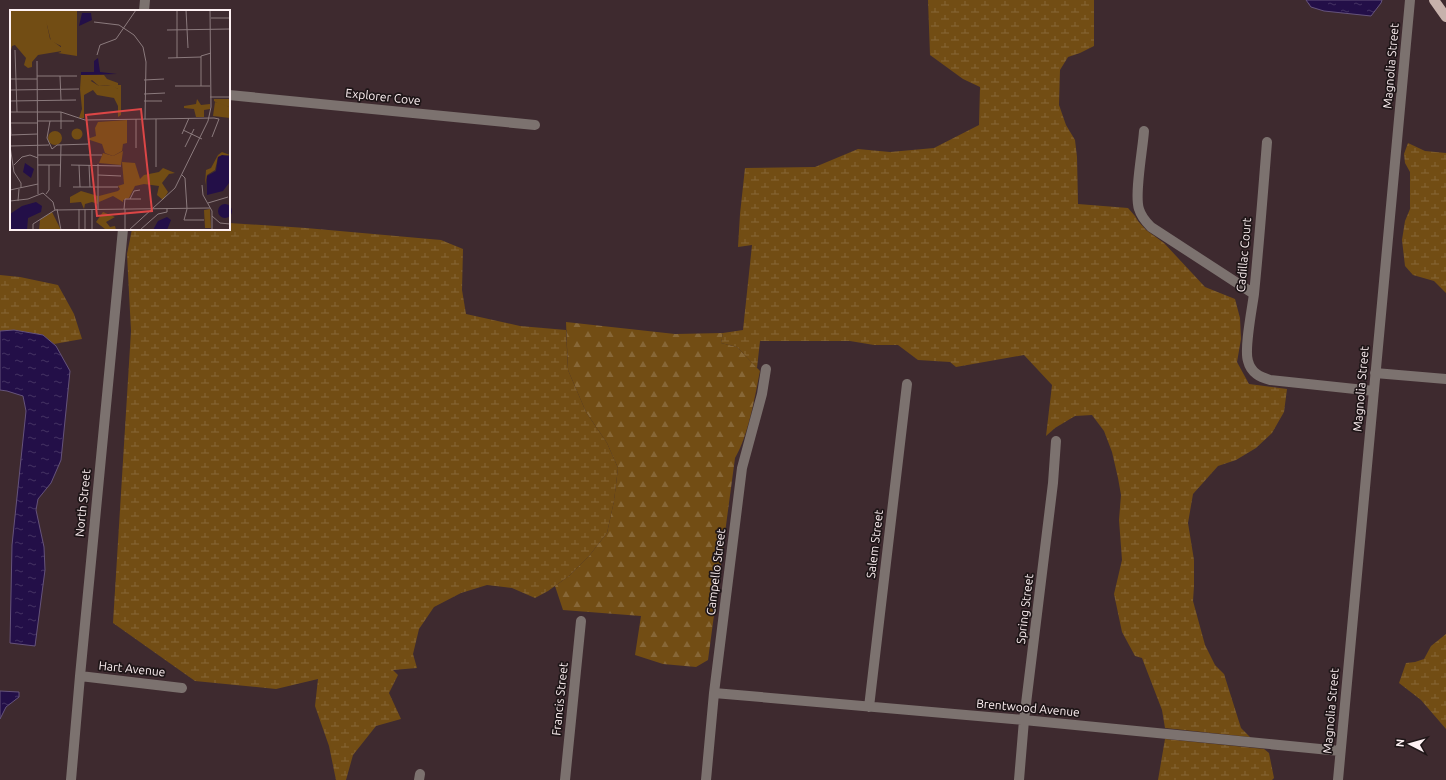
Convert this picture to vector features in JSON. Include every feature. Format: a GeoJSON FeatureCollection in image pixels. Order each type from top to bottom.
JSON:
{"type":"FeatureCollection","features":[{"type":"Feature","properties":{"kind":"main road"},"geometry":{"type":"LineString","coordinates":[[1434,0],[1446,17]]}},
{"type":"Feature","properties":{"kind":"street"},"geometry":{"type":"LineString","coordinates":[[144,10],[145,0]]}},
{"type":"Feature","properties":{"kind":"street","name":"Magnolia Street"},"geometry":{"type":"LineString","coordinates":[[1338,780],[1410,0]]}},
{"type":"Feature","properties":{"kind":"street","name":"Explorer Cove"},"geometry":{"type":"LineString","coordinates":[[230,95],[535,125]]}},
{"type":"Feature","properties":{"kind":"street"},"geometry":{"type":"LineString","coordinates":[[1144,131],[1138,195],[1138,208],[1143,218],[1151,228],[1254,294]]}},
{"type":"Feature","properties":{"kind":"street","name":"Cadillac Court"},"geometry":{"type":"LineString","coordinates":[[1267,142],[1254,294],[1247,350],[1248,362],[1252,370],[1259,377],[1270,380],[1374,391]]}},
{"type":"Feature","properties":{"kind":"street","name":"North Street"},"geometry":{"type":"LineString","coordinates":[[71,780],[123,230]]}},
{"type":"Feature","properties":{"kind":"street","name":"Campello Street"},"geometry":{"type":"LineString","coordinates":[[706,780],[714,693],[742,468],[762,394],[766,369]]}},
{"type":"Feature","properties":{"kind":"street"},"geometry":{"type":"LineString","coordinates":[[1375,373],[1446,379]]}},
{"type":"Feature","properties":{"kind":"street","name":"Salem Street"},"geometry":{"type":"LineString","coordinates":[[869,707],[907,384]]}},
{"type":"Feature","properties":{"kind":"street","name":"Spring Street"},"geometry":{"type":"LineString","coordinates":[[1019,780],[1024,720],[1053,483],[1056,441]]}},
{"type":"Feature","properties":{"kind":"street","name":"Francis Street"},"geometry":{"type":"LineString","coordinates":[[565,780],[580,621]]}},
{"type":"Feature","properties":{"kind":"street","name":"Hart Avenue"},"geometry":{"type":"LineString","coordinates":[[80,676],[182,688]]}},
{"type":"Feature","properties":{"kind":"street","name":"Brentwood Avenue"},"geometry":{"type":"LineString","coordinates":[[714,693],[1024,720],[1340,751]]}},
{"type":"Feature","properties":{"kind":"green space"},"geometry":{"type":"Polygon","coordinates":[[[928,0],[1094,0],[1094,46],[1068,57],[1060,70],[1059,105],[1066,125],[1075,140],[1077,157],[1078,204],[1128,208],[1146,230],[1164,243],[1205,287],[1235,299],[1240,318],[1241,339],[1237,362],[1249,384],[1287,389],[1284,412],[1272,433],[1256,448],[1236,460],[1218,466],[1193,494],[1188,523],[1194,560],[1193,601],[1205,645],[1215,665],[1224,674],[1241,728],[1250,737],[1165,728],[1162,710],[1142,658],[1135,656],[1122,632],[1114,594],[1122,560],[1119,520],[1121,495],[1112,452],[1104,431],[1092,415],[1075,416],[1055,428],[1046,436],[1052,385],[1024,355],[956,367],[950,362],[918,360],[898,345],[874,345],[850,341],[760,341],[757,368],[737,347],[721,343],[723,333],[743,330],[752,245],[738,247],[745,168],[815,167],[858,149],[890,152],[934,148],[979,125],[980,87],[963,79],[930,55],[928,0]]]}},
{"type":"Feature","properties":{"kind":"green space"},"geometry":{"type":"Polygon","coordinates":[[[1408,143],[1425,151],[1446,153],[1446,293],[1434,281],[1413,275],[1405,266],[1402,240],[1405,221],[1410,209],[1410,172],[1405,163],[1404,154],[1408,143]]]}},
{"type":"Feature","properties":{"kind":"green space"},"geometry":{"type":"Polygon","coordinates":[[[230,223],[441,240],[463,249],[462,290],[466,314],[520,326],[566,330],[568,370],[586,412],[607,443],[618,468],[614,501],[607,533],[589,556],[569,576],[535,598],[512,588],[487,585],[461,593],[434,607],[419,629],[413,654],[417,668],[393,670],[398,675],[389,693],[401,719],[376,726],[353,755],[346,780],[336,780],[329,746],[315,706],[318,679],[276,689],[195,681],[113,623],[131,331],[127,254],[132,230],[230,230],[230,223]]]}},
{"type":"Feature","properties":{"kind":"green space"},"geometry":{"type":"Polygon","coordinates":[[[0,275],[20,277],[58,285],[74,314],[82,339],[54,344],[43,335],[14,330],[0,331],[0,275]]]}},
{"type":"Feature","properties":{"kind":"green space"},"geometry":{"type":"Polygon","coordinates":[[[566,322],[675,334],[723,333],[721,343],[737,347],[760,371],[744,439],[735,458],[708,660],[696,667],[663,664],[635,655],[641,616],[563,610],[555,586],[569,576],[589,556],[607,533],[614,501],[618,468],[607,443],[586,412],[568,370],[566,322]]]}},
{"type":"Feature","properties":{"kind":"green space"},"geometry":{"type":"Polygon","coordinates":[[[1446,634],[1446,729],[1421,700],[1399,683],[1406,663],[1424,659],[1431,646],[1446,634]]]}},
{"type":"Feature","properties":{"kind":"green space"},"geometry":{"type":"Polygon","coordinates":[[[1165,739],[1264,749],[1269,753],[1274,778],[1272,780],[1158,780],[1165,739]]]}},
{"type":"Feature","properties":{"kind":"water"},"geometry":{"type":"Polygon","coordinates":[[[1306,0],[1382,0],[1371,16],[1324,11],[1311,7],[1306,0]]]}},
{"type":"Feature","properties":{"kind":"water"},"geometry":{"type":"Polygon","coordinates":[[[14,330],[43,335],[56,346],[70,371],[61,460],[51,483],[38,499],[36,510],[44,547],[45,570],[35,646],[10,643],[12,545],[26,411],[23,396],[0,390],[0,331],[14,330]]]}},
{"type":"Feature","properties":{"kind":"water"},"geometry":{"type":"Polygon","coordinates":[[[0,691],[19,692],[19,697],[6,707],[0,719],[0,691]]]}}]}
